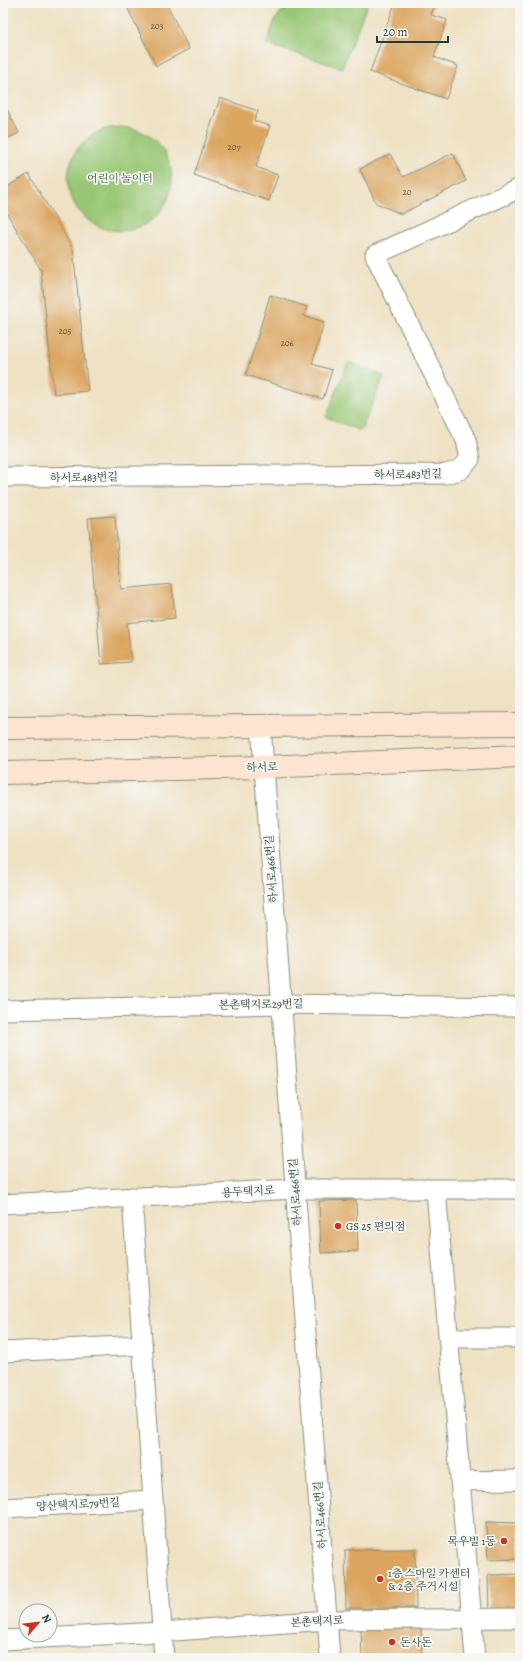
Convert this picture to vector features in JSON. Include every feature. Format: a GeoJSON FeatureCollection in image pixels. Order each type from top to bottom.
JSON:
{"type":"FeatureCollection","features":[{"type":"Feature","properties":{"kind":"main road"},"geometry":{"type":"LineString","coordinates":[[3,728],[520,724]]}},
{"type":"Feature","properties":{"kind":"main road","name":"하서로"},"geometry":{"type":"LineString","coordinates":[[3,773],[263,767],[520,756]]}},
{"type":"Feature","properties":{"kind":"street","name":"하서로483번길"},"geometry":{"type":"LineString","coordinates":[[3,477],[446,474],[460,470],[470,459],[466,440],[375,255],[520,188]]}},
{"type":"Feature","properties":{"kind":"street","name":"하서로466번길"},"geometry":{"type":"LineString","coordinates":[[261,726],[330,1658]]}},
{"type":"Feature","properties":{"kind":"street","name":"본촌택지로29번길"},"geometry":{"type":"LineString","coordinates":[[3,1010],[281,1004],[520,1007]]}},
{"type":"Feature","properties":{"kind":"street","name":"용두택지로"},"geometry":{"type":"LineString","coordinates":[[3,1204],[295,1189],[520,1189]]}},
{"type":"Feature","properties":{"kind":"street"},"geometry":{"type":"LineString","coordinates":[[436,1190],[475,1658]]}},
{"type":"Feature","properties":{"kind":"street"},"geometry":{"type":"LineString","coordinates":[[132,1197],[164,1658]]}},
{"type":"Feature","properties":{"kind":"street"},"geometry":{"type":"LineString","coordinates":[[448,1338],[520,1338]]}},
{"type":"Feature","properties":{"kind":"street"},"geometry":{"type":"LineString","coordinates":[[3,1352],[142,1345]]}},
{"type":"Feature","properties":{"kind":"street"},"geometry":{"type":"LineString","coordinates":[[460,1481],[520,1480]]}},
{"type":"Feature","properties":{"kind":"street","name":"양산택지로79번길"},"geometry":{"type":"LineString","coordinates":[[3,1508],[153,1500]]}},
{"type":"Feature","properties":{"kind":"street","name":"본촌택지로"},"geometry":{"type":"LineString","coordinates":[[3,1640],[162,1632],[328,1620],[520,1618]]}},
{"type":"Feature","properties":{"kind":"green space"},"geometry":{"type":"Polygon","coordinates":[[[299,3],[368,3],[342,68],[266,44],[274,22],[281,12],[299,3]]]}},
{"type":"Feature","properties":{"kind":"green space","name":"어린이 놀이터"},"geometry":{"type":"Polygon","coordinates":[[[120,127],[140,131],[149,135],[157,142],[164,150],[168,159],[172,179],[168,199],[164,208],[157,216],[149,223],[140,227],[120,231],[100,227],[91,223],[83,216],[76,208],[72,199],[68,179],[72,159],[76,150],[83,142],[91,135],[100,131],[120,127]]]}},
{"type":"Feature","properties":{"kind":"green space"},"geometry":{"type":"Polygon","coordinates":[[[348,362],[384,376],[361,431],[326,417],[348,362]]]}},
{"type":"Feature","properties":{"kind":"building"},"geometry":{"type":"Polygon","coordinates":[[[125,3],[166,3],[189,49],[156,66],[125,3]]]}},
{"type":"Feature","properties":{"kind":"building"},"geometry":{"type":"Polygon","coordinates":[[[395,3],[435,3],[431,15],[447,20],[434,57],[458,66],[446,99],[370,72],[395,3]]]}},
{"type":"Feature","properties":{"kind":"building"},"geometry":{"type":"Polygon","coordinates":[[[220,98],[258,111],[254,121],[270,126],[256,167],[278,175],[269,201],[194,175],[220,98]]]}},
{"type":"Feature","properties":{"kind":"building"},"geometry":{"type":"Polygon","coordinates":[[[3,102],[19,133],[3,141],[3,102]]]}},
{"type":"Feature","properties":{"kind":"building"},"geometry":{"type":"Polygon","coordinates":[[[453,153],[466,181],[401,214],[376,203],[360,169],[390,154],[403,177],[453,153]]]}},
{"type":"Feature","properties":{"kind":"building"},"geometry":{"type":"Polygon","coordinates":[[[29,174],[73,249],[88,391],[54,394],[41,270],[3,207],[3,189],[29,174]]]}},
{"type":"Feature","properties":{"kind":"building"},"geometry":{"type":"Polygon","coordinates":[[[270,295],[307,307],[304,316],[324,322],[312,364],[332,370],[323,399],[246,375],[270,295]]]}},
{"type":"Feature","properties":{"kind":"building"},"geometry":{"type":"Polygon","coordinates":[[[115,516],[121,589],[172,584],[175,618],[127,623],[131,662],[101,664],[88,518],[115,516]]]}},
{"type":"Feature","properties":{"kind":"building","name":"GS 25 편의점"},"geometry":{"type":"Polygon","coordinates":[[[356,1200],[358,1251],[321,1253],[319,1201],[356,1200]]]}},
{"type":"Feature","properties":{"kind":"building","name":"목우빌 1동"},"geometry":{"type":"Polygon","coordinates":[[[486,1522],[520,1523],[520,1559],[488,1560],[486,1522]]]}},
{"type":"Feature","properties":{"kind":"building","name":"1층 스마일 카센터 & 2층 주거시설"},"geometry":{"type":"Polygon","coordinates":[[[415,1549],[416,1608],[346,1608],[345,1550],[415,1549]]]}},
{"type":"Feature","properties":{"kind":"building"},"geometry":{"type":"Polygon","coordinates":[[[520,1574],[520,1614],[489,1615],[488,1575],[520,1574]]]}},
{"type":"Feature","properties":{"kind":"building","name":"돈사돈"},"geometry":{"type":"Polygon","coordinates":[[[421,1625],[422,1658],[362,1658],[361,1626],[421,1625]]]}},
{"type":"Feature","properties":{"kind":"place","name":"GS 25 편의점"},"geometry":{"type":"Point","coordinates":[338,1226]}},
{"type":"Feature","properties":{"kind":"place","name":"목우빌 1동"},"geometry":{"type":"Point","coordinates":[504,1541]}},
{"type":"Feature","properties":{"kind":"place","name":"1층 스마일 카센터 & 2층 주거시설"},"geometry":{"type":"Point","coordinates":[380,1579]}},
{"type":"Feature","properties":{"kind":"place","name":"돈사돈"},"geometry":{"type":"Point","coordinates":[392,1642]}}]}
